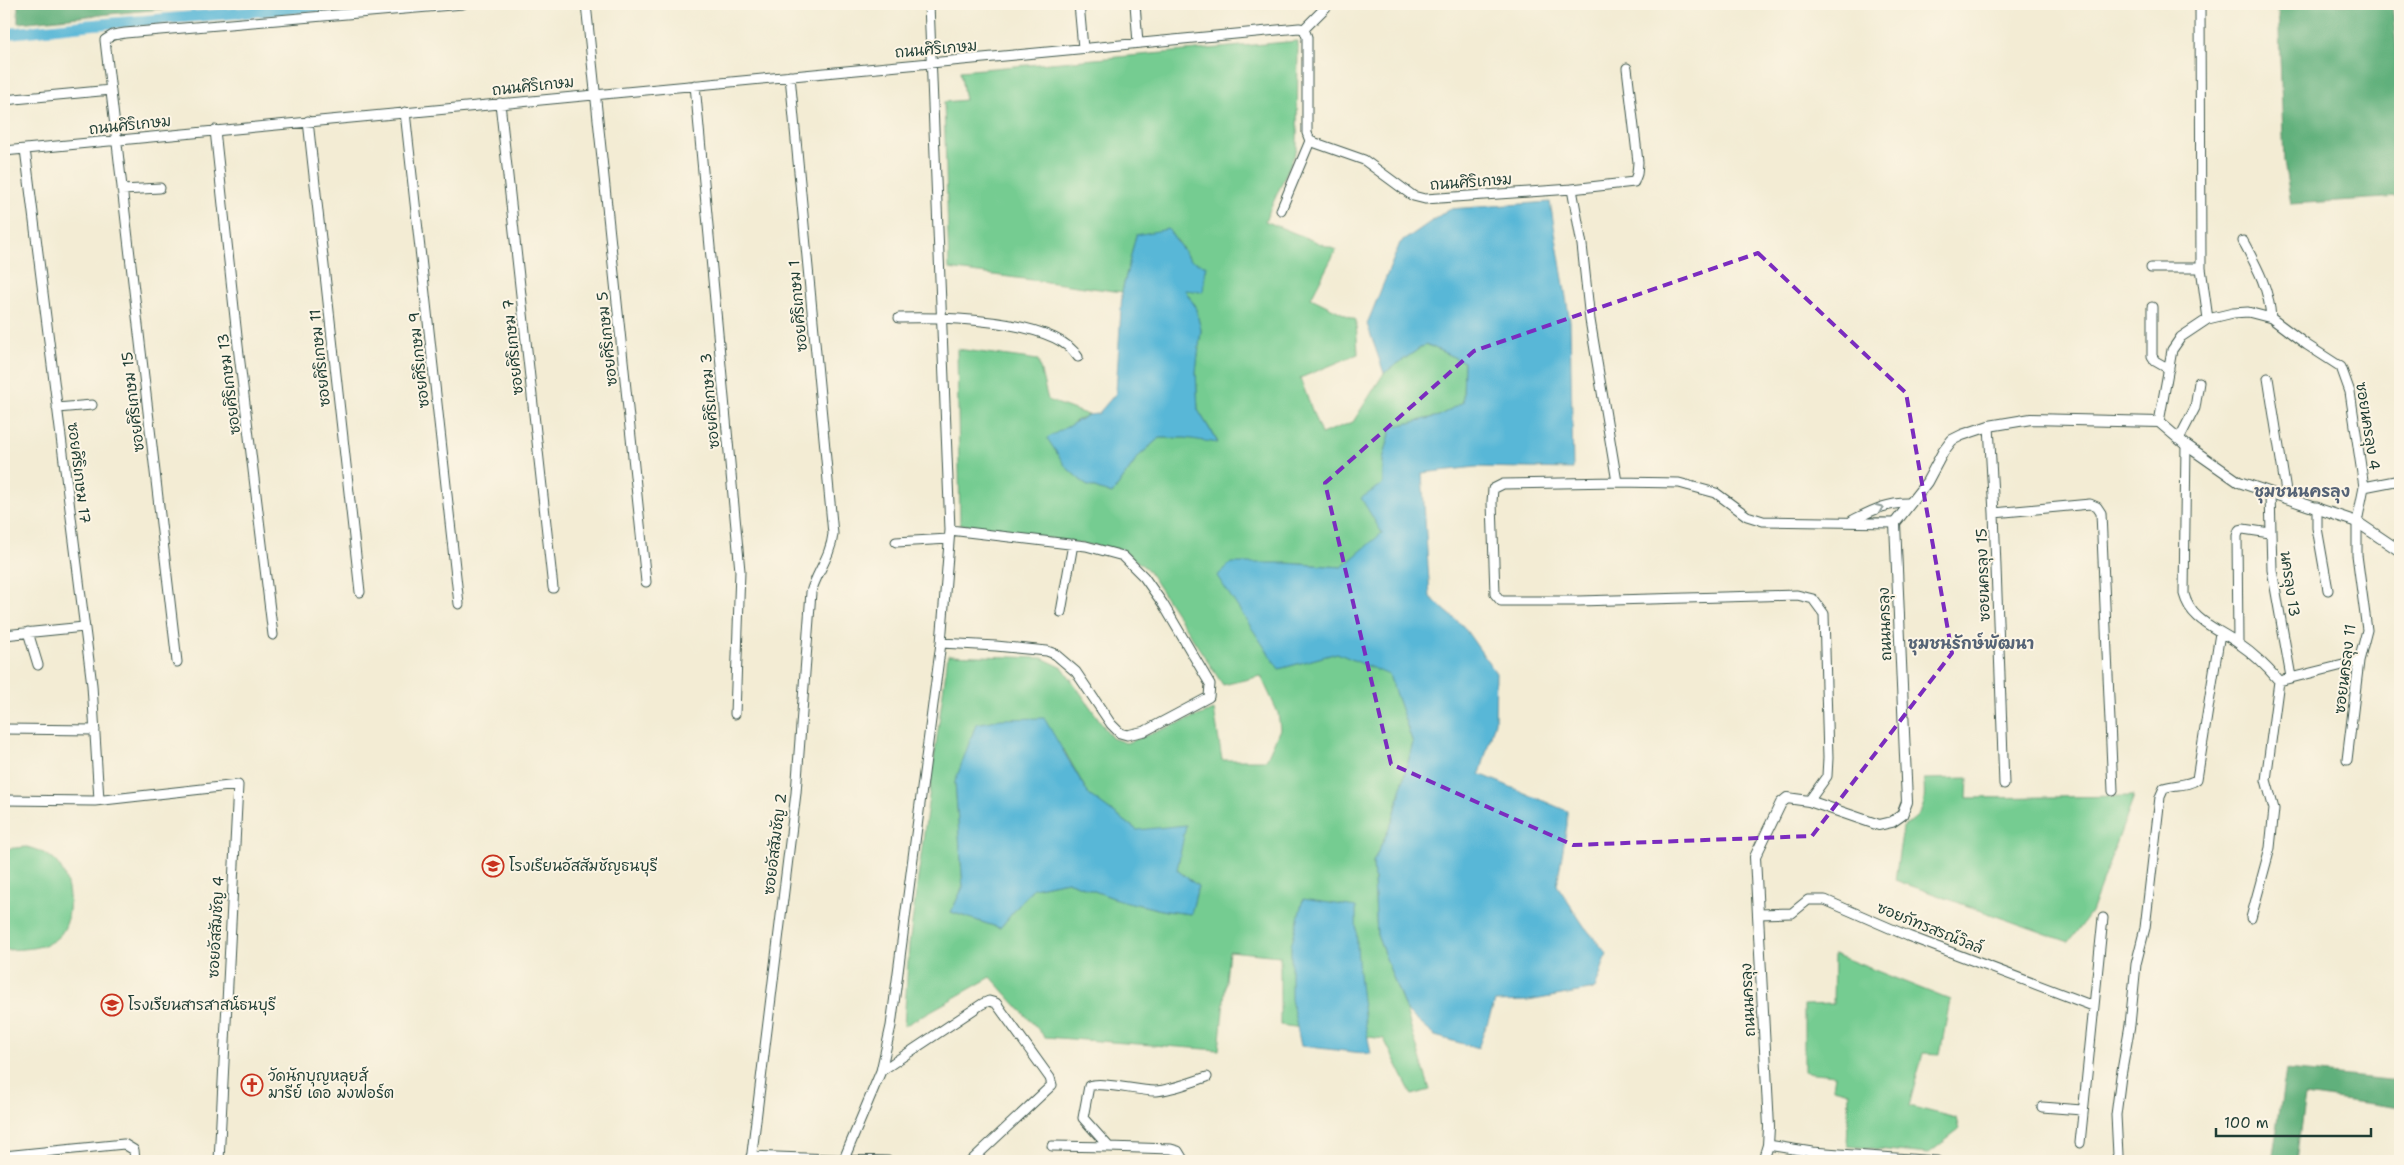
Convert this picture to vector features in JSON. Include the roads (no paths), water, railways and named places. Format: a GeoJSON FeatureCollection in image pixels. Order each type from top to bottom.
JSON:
{"type":"FeatureCollection","features":[{"type":"Feature","properties":{"kind":"street"},"geometry":{"type":"LineString","coordinates":[[374,7],[463,4]]}},
{"type":"Feature","properties":{"kind":"street","name":"ซอยศิริเกษม 5"},"geometry":{"type":"LineString","coordinates":[[586,4],[646,582]]}},
{"type":"Feature","properties":{"kind":"street"},"geometry":{"type":"LineString","coordinates":[[844,1159],[881,1071],[891,1026],[941,643],[949,535],[943,317],[929,4]]}},
{"type":"Feature","properties":{"kind":"street"},"geometry":{"type":"LineString","coordinates":[[1079,4],[1083,48]]}},
{"type":"Feature","properties":{"kind":"street"},"geometry":{"type":"LineString","coordinates":[[1135,4],[1138,43]]}},
{"type":"Feature","properties":{"kind":"street"},"geometry":{"type":"LineString","coordinates":[[1281,210],[1310,141],[1307,133],[1307,37],[1304,29],[1330,4]]}},
{"type":"Feature","properties":{"kind":"street"},"geometry":{"type":"LineString","coordinates":[[2200,4],[2201,268],[2208,319]]}},
{"type":"Feature","properties":{"kind":"street","name":"ซอยศิริเกษม 15"},"geometry":{"type":"LineString","coordinates":[[177,662],[105,40],[113,35],[374,7]]}},
{"type":"Feature","properties":{"kind":"street","name":"ถนนศิริเกษม"},"geometry":{"type":"LineString","coordinates":[[4,151],[1083,48],[1304,29]]}},
{"type":"Feature","properties":{"kind":"street","name":"ถนนศิริเกษม"},"geometry":{"type":"LineString","coordinates":[[1310,141],[1364,160],[1413,196],[1425,199],[1572,189],[1634,182],[1638,162],[1627,68]]}},
{"type":"Feature","properties":{"kind":"street","name":"ซอยศิริเกษม 1"},"geometry":{"type":"LineString","coordinates":[[790,76],[833,534]]}},
{"type":"Feature","properties":{"kind":"street","name":"ซอยศิริเกษม 3"},"geometry":{"type":"LineString","coordinates":[[695,85],[740,571],[735,714]]}},
{"type":"Feature","properties":{"kind":"street"},"geometry":{"type":"LineString","coordinates":[[4,100],[111,90]]}},
{"type":"Feature","properties":{"kind":"street","name":"ซอยศิริเกษม 7"},"geometry":{"type":"LineString","coordinates":[[500,103],[553,588]]}},
{"type":"Feature","properties":{"kind":"street","name":"ซอยศิริเกษม 9"},"geometry":{"type":"LineString","coordinates":[[405,112],[459,604]]}},
{"type":"Feature","properties":{"kind":"street","name":"ซอยศิริเกษม 11"},"geometry":{"type":"LineString","coordinates":[[308,121],[360,592]]}},
{"type":"Feature","properties":{"kind":"street","name":"ซอยศิริเกษม 13"},"geometry":{"type":"LineString","coordinates":[[215,130],[238,346],[273,635]]}},
{"type":"Feature","properties":{"kind":"street","name":"ซอยศิริเกษม 17"},"geometry":{"type":"LineString","coordinates":[[25,149],[84,627],[99,800]]}},
{"type":"Feature","properties":{"kind":"street"},"geometry":{"type":"LineString","coordinates":[[122,190],[160,188]]}},
{"type":"Feature","properties":{"kind":"street"},"geometry":{"type":"LineString","coordinates":[[1572,189],[1582,244],[1590,320],[1616,482]]}},
{"type":"Feature","properties":{"kind":"street"},"geometry":{"type":"LineString","coordinates":[[2243,241],[2264,281],[2270,298],[2271,318]]}},
{"type":"Feature","properties":{"kind":"street"},"geometry":{"type":"LineString","coordinates":[[2152,268],[2201,268]]}},
{"type":"Feature","properties":{"kind":"street"},"geometry":{"type":"LineString","coordinates":[[2152,307],[2152,356],[2169,369]]}},
{"type":"Feature","properties":{"kind":"street","name":"ซอยนครลุง 4"},"geometry":{"type":"LineString","coordinates":[[2159,422],[2172,350],[2181,336],[2208,319],[2233,313],[2248,312],[2271,318],[2306,345],[2341,367],[2350,392],[2364,487],[2357,522]]}},
{"type":"Feature","properties":{"kind":"street"},"geometry":{"type":"LineString","coordinates":[[899,318],[943,317],[1000,324],[1048,335],[1073,348],[1078,357]]}},
{"type":"Feature","properties":{"kind":"street"},"geometry":{"type":"LineString","coordinates":[[2268,378],[2287,498]]}},
{"type":"Feature","properties":{"kind":"street"},"geometry":{"type":"LineString","coordinates":[[2199,382],[2195,408],[2183,442],[2184,594],[2186,604],[2193,613],[2220,633],[2238,643],[2266,666],[2279,681],[2266,780],[2274,809],[2270,848],[2251,918]]}},
{"type":"Feature","properties":{"kind":"street"},"geometry":{"type":"LineString","coordinates":[[57,408],[92,405]]}},
{"type":"Feature","properties":{"kind":"street"},"geometry":{"type":"LineString","coordinates":[[1809,801],[1827,776],[1828,758],[1824,614],[1813,599],[1797,594],[1506,602],[1497,598],[1493,489],[1503,484],[1672,483],[1705,488],[1716,492],[1747,516],[1774,523],[1851,521],[1895,523],[1928,482],[1943,452],[1952,440],[1988,426],[2031,419],[2159,422],[2183,442],[2239,482],[2357,522],[2400,551]]}},
{"type":"Feature","properties":{"kind":"street","name":"ซอยนครลุง 15"},"geometry":{"type":"LineString","coordinates":[[1988,426],[1994,513],[2004,784]]}},
{"type":"Feature","properties":{"kind":"street"},"geometry":{"type":"LineString","coordinates":[[2364,487],[2400,480]]}},
{"type":"Feature","properties":{"kind":"street","name":"นครลุง 13"},"geometry":{"type":"LineString","coordinates":[[2270,494],[2272,570],[2291,677]]}},
{"type":"Feature","properties":{"kind":"street"},"geometry":{"type":"LineString","coordinates":[[1851,521],[1893,502],[1911,503]]}},
{"type":"Feature","properties":{"kind":"street"},"geometry":{"type":"LineString","coordinates":[[1994,513],[2090,504],[2097,507],[2101,514],[2113,791]]}},
{"type":"Feature","properties":{"kind":"street"},"geometry":{"type":"LineString","coordinates":[[2317,507],[2317,528],[2328,590]]}},
{"type":"Feature","properties":{"kind":"street","name":"ซอยนครลุง 11"},"geometry":{"type":"LineString","coordinates":[[2347,760],[2359,661],[2367,630],[2356,555],[2357,522]]}},
{"type":"Feature","properties":{"kind":"street","name":"ถนนนครลุง"},"geometry":{"type":"LineString","coordinates":[[1763,1161],[1768,1145],[1759,914],[1755,866],[1759,848],[1781,803],[1787,798],[1809,801],[1879,825],[1892,822],[1902,815],[1907,802],[1895,523]]}},
{"type":"Feature","properties":{"kind":"street"},"geometry":{"type":"LineString","coordinates":[[2238,643],[2237,536],[2239,530],[2243,529],[2270,533]]}},
{"type":"Feature","properties":{"kind":"street","name":"ซอยอัสสัมชัญ 2"},"geometry":{"type":"LineString","coordinates":[[751,1159],[796,793],[811,592],[816,577],[828,557],[833,534]]}},
{"type":"Feature","properties":{"kind":"street"},"geometry":{"type":"LineString","coordinates":[[896,542],[949,535],[1073,544],[1111,551],[1132,563],[1163,604],[1182,633],[1210,684],[1209,697],[1145,731],[1127,735],[1111,724],[1076,672],[1068,662],[1055,654],[1047,651],[996,646],[941,643]]}},
{"type":"Feature","properties":{"kind":"street"},"geometry":{"type":"LineString","coordinates":[[1061,612],[1073,544]]}},
{"type":"Feature","properties":{"kind":"street"},"geometry":{"type":"LineString","coordinates":[[4,635],[84,627]]}},
{"type":"Feature","properties":{"kind":"street"},"geometry":{"type":"LineString","coordinates":[[28,632],[38,665]]}},
{"type":"Feature","properties":{"kind":"street"},"geometry":{"type":"LineString","coordinates":[[2115,1161],[2118,1155],[2116,1115],[2130,1025],[2136,964],[2145,928],[2160,797],[2164,788],[2173,784],[2194,782],[2198,779],[2220,633]]}},
{"type":"Feature","properties":{"kind":"street"},"geometry":{"type":"LineString","coordinates":[[2279,681],[2359,661]]}},
{"type":"Feature","properties":{"kind":"street"},"geometry":{"type":"LineString","coordinates":[[4,728],[94,730]]}},
{"type":"Feature","properties":{"kind":"street","name":"ซอยอัสสัมชัญ 4"},"geometry":{"type":"LineString","coordinates":[[99,800],[238,785],[218,1161]]}},
{"type":"Feature","properties":{"kind":"street"},"geometry":{"type":"LineString","coordinates":[[4,800],[99,800]]}},
{"type":"Feature","properties":{"kind":"street","name":"ซอยภัทรสรณ์วิลล์"},"geometry":{"type":"LineString","coordinates":[[1759,914],[1792,913],[1808,900],[1825,900],[1908,936],[2092,1006]]}},
{"type":"Feature","properties":{"kind":"street"},"geometry":{"type":"LineString","coordinates":[[2080,1143],[2092,1006],[2103,918]]}},
{"type":"Feature","properties":{"kind":"street"},"geometry":{"type":"LineString","coordinates":[[881,1071],[982,1004],[989,1001],[996,1002],[1050,1078],[1052,1085],[971,1161]]}},
{"type":"Feature","properties":{"kind":"street"},"geometry":{"type":"LineString","coordinates":[[1109,1146],[1083,1118],[1089,1086],[1101,1084],[1128,1090],[1156,1091],[1207,1077]]}},
{"type":"Feature","properties":{"kind":"street"},"geometry":{"type":"LineString","coordinates":[[2042,1107],[2082,1110]]}},
{"type":"Feature","properties":{"kind":"street"},"geometry":{"type":"LineString","coordinates":[[4,1156],[124,1144],[134,1150],[136,1161]]}},
{"type":"Feature","properties":{"kind":"street"},"geometry":{"type":"LineString","coordinates":[[1768,1145],[1812,1152],[1937,1161]]}},
{"type":"Feature","properties":{"kind":"street"},"geometry":{"type":"LineString","coordinates":[[1052,1146],[1171,1149],[1178,1151],[1184,1161]]}},
{"type":"Feature","properties":{"kind":"street"},"geometry":{"type":"LineString","coordinates":[[1812,1152],[1818,1161]]}},
{"type":"Feature","properties":{"kind":"street"},"geometry":{"type":"LineString","coordinates":[[751,1159],[888,1161]]}},
{"type":"Feature","properties":{"kind":"water"},"geometry":{"type":"Polygon","coordinates":[[[1550,202],[1570,321],[1573,469],[1476,467],[1422,473],[1430,597],[1463,626],[1496,673],[1495,722],[1480,774],[1567,811],[1567,825],[1557,885],[1584,926],[1607,954],[1595,989],[1528,1001],[1495,1002],[1478,1048],[1435,1036],[1406,1011],[1377,935],[1373,862],[1393,820],[1413,743],[1389,675],[1337,653],[1279,669],[1217,576],[1231,563],[1285,563],[1342,567],[1382,533],[1361,498],[1383,484],[1383,459],[1392,427],[1439,416],[1463,402],[1464,362],[1426,344],[1384,373],[1367,324],[1400,243],[1449,209],[1550,202]]]}},
{"type":"Feature","properties":{"kind":"water"},"geometry":{"type":"Polygon","coordinates":[[[1168,229],[1189,259],[1206,266],[1203,292],[1185,290],[1195,306],[1201,330],[1196,372],[1198,410],[1218,443],[1185,438],[1159,438],[1139,456],[1112,494],[1086,485],[1066,467],[1047,438],[1088,415],[1098,414],[1116,393],[1122,292],[1136,235],[1168,229]]]}},
{"type":"Feature","properties":{"kind":"water"},"geometry":{"type":"Polygon","coordinates":[[[1044,718],[1089,795],[1137,830],[1186,825],[1177,870],[1198,886],[1191,914],[1166,911],[1119,900],[1067,881],[1033,888],[1000,928],[951,912],[963,887],[955,782],[976,724],[1001,719],[1044,718]]]}},
{"type":"Feature","properties":{"kind":"water"},"geometry":{"type":"Polygon","coordinates":[[[1303,899],[1356,907],[1360,981],[1371,1054],[1301,1046],[1291,999],[1291,946],[1303,899]]]}},
{"type":"Feature","properties":{"kind":"waterway"},"geometry":{"type":"LineString","coordinates":[[4,34],[88,25],[350,4]]}},
{"type":"Feature","properties":{"kind":"place","name":"โรงเรียนอัสสัมชัญธนบุรี"},"geometry":{"type":"Point","coordinates":[493,866]}},
{"type":"Feature","properties":{"kind":"place","name":"โรงเรียนสารสาสน์ธนบุรี"},"geometry":{"type":"Point","coordinates":[112,1005]}},
{"type":"Feature","properties":{"kind":"place","name":"วัดนักบุญหลุยส์ มารีย์ เดอ มงฟอร์ต"},"geometry":{"type":"Point","coordinates":[252,1085]}},
{"type":"Feature","properties":{"kind":"district","name":"ชุมชนนครลุง"},"geometry":{"type":"Point","coordinates":[2302,491]}},
{"type":"Feature","properties":{"kind":"district","name":"ชุมชนรักษ์พัฒนา"},"geometry":{"type":"Point","coordinates":[1971,643]}}]}
